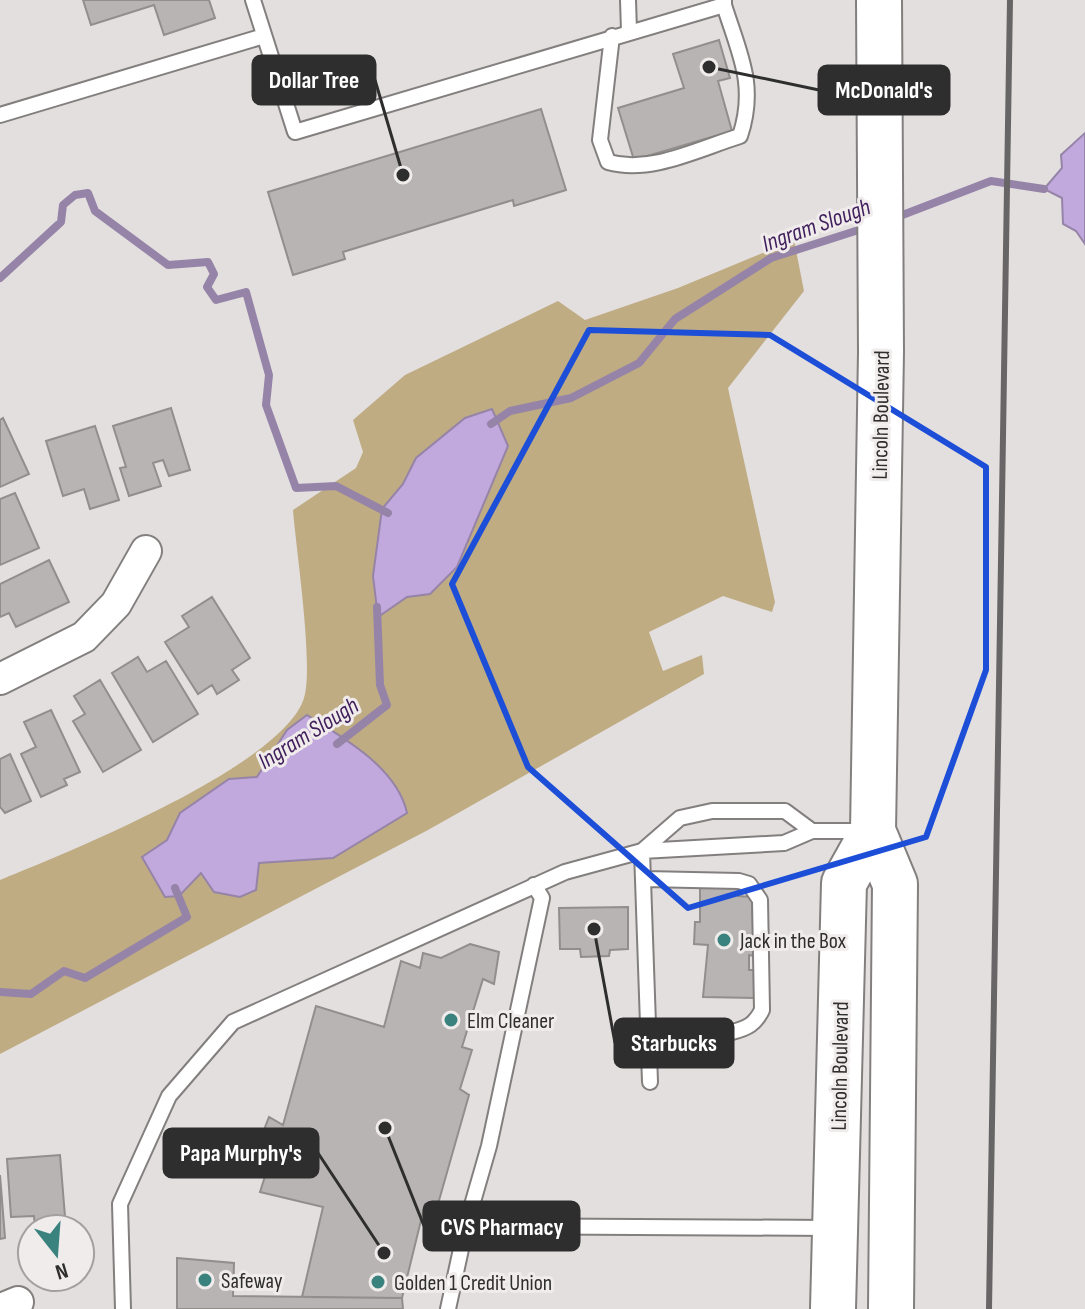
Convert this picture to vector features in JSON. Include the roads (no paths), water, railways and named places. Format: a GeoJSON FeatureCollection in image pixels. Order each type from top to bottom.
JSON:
{"type":"FeatureCollection","features":[{"type":"Feature","properties":{"kind":"main road","name":"Lincoln Boulevard"},"geometry":{"type":"LineString","coordinates":[[879,0],[881,352],[873,831],[895,884],[891,1309]]}},
{"type":"Feature","properties":{"kind":"main road","name":"Lincoln Boulevard"},"geometry":{"type":"LineString","coordinates":[[833,1309],[844,883],[873,831]]}},
{"type":"Feature","properties":{"kind":"street"},"geometry":{"type":"LineString","coordinates":[[0,679],[84,637],[116,604],[146,551]]}},
{"type":"Feature","properties":{"kind":"lane"},"geometry":{"type":"LineString","coordinates":[[253,0],[295,132],[724,2],[744,58],[748,112],[740,136],[652,164],[629,168],[608,162],[600,140],[612,36]]}},
{"type":"Feature","properties":{"kind":"lane"},"geometry":{"type":"LineString","coordinates":[[628,0],[629,31]]}},
{"type":"Feature","properties":{"kind":"lane"},"geometry":{"type":"LineString","coordinates":[[0,115],[264,36]]}},
{"type":"Feature","properties":{"kind":"lane"},"geometry":{"type":"LineString","coordinates":[[642,851],[680,818],[712,811],[785,811],[812,831]]}},
{"type":"Feature","properties":{"kind":"lane"},"geometry":{"type":"LineString","coordinates":[[123,1309],[120,1204],[169,1096],[233,1022],[565,872],[642,851],[784,843],[812,831],[873,831]]}},
{"type":"Feature","properties":{"kind":"lane"},"geometry":{"type":"LineString","coordinates":[[642,851],[650,1082]]}},
{"type":"Feature","properties":{"kind":"lane"},"geometry":{"type":"LineString","coordinates":[[645,879],[739,881],[749,884],[760,900],[762,1010],[752,1025],[732,1032],[649,1033]]}},
{"type":"Feature","properties":{"kind":"lane"},"geometry":{"type":"LineString","coordinates":[[448,1309],[466,1226],[489,1146],[542,898],[534,885]]}},
{"type":"Feature","properties":{"kind":"lane"},"geometry":{"type":"LineString","coordinates":[[466,1226],[835,1228]]}},
{"type":"Feature","properties":{"kind":"water"},"geometry":{"type":"Polygon","coordinates":[[[1085,133],[1085,244],[1076,231],[1063,224],[1062,198],[1044,189],[1062,168],[1061,155],[1085,133]]]}},
{"type":"Feature","properties":{"kind":"water"},"geometry":{"type":"Polygon","coordinates":[[[492,409],[508,446],[457,567],[430,594],[407,597],[378,617],[373,576],[382,509],[403,484],[416,458],[465,418],[492,409]]]}},
{"type":"Feature","properties":{"kind":"water"},"geometry":{"type":"Polygon","coordinates":[[[307,715],[367,755],[392,782],[407,813],[333,858],[259,863],[256,890],[240,897],[214,892],[201,873],[179,896],[165,897],[142,857],[167,840],[180,813],[229,779],[257,777],[287,730],[307,715]]]}},
{"type":"Feature","properties":{"kind":"waterway","name":"Ingram Slough"},"geometry":{"type":"LineString","coordinates":[[892,219],[991,181],[1044,189]]}},
{"type":"Feature","properties":{"kind":"waterway","name":"Ingram Slough"},"geometry":{"type":"LineString","coordinates":[[0,278],[61,222],[63,205],[75,195],[88,193],[95,211],[168,265],[208,262],[214,274],[207,287],[216,300],[246,292],[269,375],[266,405],[296,488],[336,486],[388,513]]}},
{"type":"Feature","properties":{"kind":"waterway","name":"Ingram Slough"},"geometry":{"type":"LineString","coordinates":[[491,424],[510,411],[571,398],[639,363],[675,319],[771,258],[868,227]]}},
{"type":"Feature","properties":{"kind":"waterway","name":"Ingram Slough"},"geometry":{"type":"LineString","coordinates":[[337,744],[387,705],[380,685],[377,607]]}},
{"type":"Feature","properties":{"kind":"waterway","name":"Ingram Slough"},"geometry":{"type":"LineString","coordinates":[[0,992],[31,994],[64,971],[85,978],[187,917],[175,888]]}},
{"type":"Feature","properties":{"kind":"railway"},"geometry":{"type":"LineString","coordinates":[[989,1309],[1010,0]]}},
{"type":"Feature","properties":{"kind":"place","name":"McDonald's"},"geometry":{"type":"Point","coordinates":[709,67]}},
{"type":"Feature","properties":{"kind":"place","name":"Dollar Tree"},"geometry":{"type":"Point","coordinates":[403,175]}},
{"type":"Feature","properties":{"kind":"place","name":"Starbucks"},"geometry":{"type":"Point","coordinates":[594,929]}},
{"type":"Feature","properties":{"kind":"place","name":"Jack in the Box"},"geometry":{"type":"Point","coordinates":[724,940]}},
{"type":"Feature","properties":{"kind":"place","name":"Elm Cleaner"},"geometry":{"type":"Point","coordinates":[451,1020]}},
{"type":"Feature","properties":{"kind":"place","name":"CVS Pharmacy"},"geometry":{"type":"Point","coordinates":[385,1128]}},
{"type":"Feature","properties":{"kind":"place","name":"Papa Murphy's"},"geometry":{"type":"Point","coordinates":[384,1253]}},
{"type":"Feature","properties":{"kind":"place","name":"Safeway"},"geometry":{"type":"Point","coordinates":[205,1280]}},
{"type":"Feature","properties":{"kind":"place","name":"Golden 1 Credit Union"},"geometry":{"type":"Point","coordinates":[378,1282]}}]}
